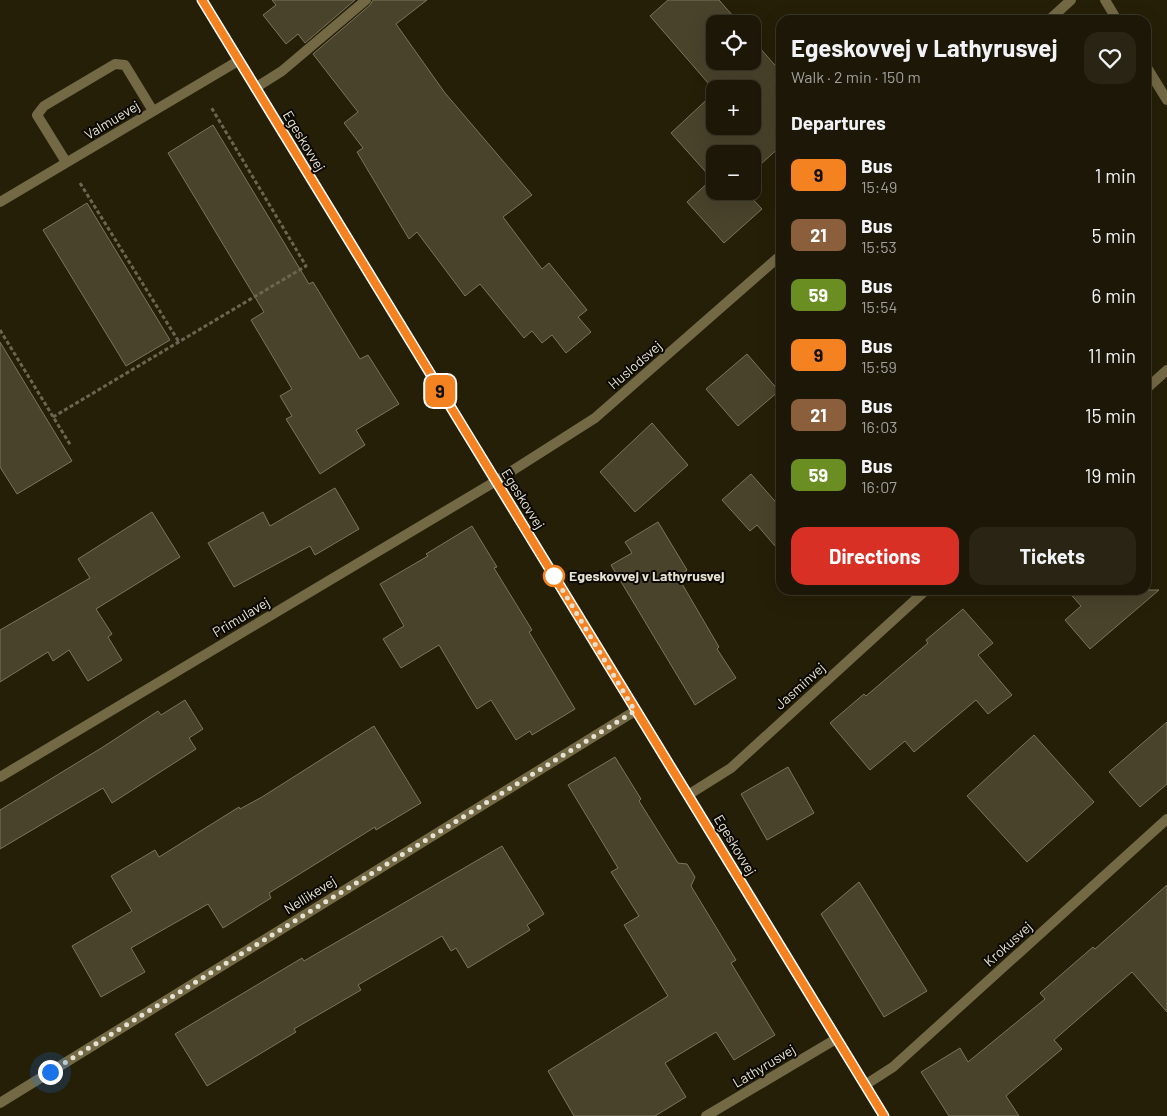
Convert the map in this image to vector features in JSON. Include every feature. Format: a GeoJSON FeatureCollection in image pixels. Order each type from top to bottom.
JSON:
{"type":"FeatureCollection","features":[{"type":"Feature","properties":{"kind":"street","name":"Egeskovvej"},"geometry":{"type":"LineString","coordinates":[[202,0],[884,1116]]}},
{"type":"Feature","properties":{"kind":"street"},"geometry":{"type":"LineString","coordinates":[[255,88],[282,71],[366,0]]}},
{"type":"Feature","properties":{"kind":"street"},"geometry":{"type":"LineString","coordinates":[[1054,15],[1071,0]]}},
{"type":"Feature","properties":{"kind":"street"},"geometry":{"type":"LineString","coordinates":[[1105,0],[1115,15]]}},
{"type":"Feature","properties":{"kind":"street","name":"Valmuevej"},"geometry":{"type":"LineString","coordinates":[[0,202],[238,61]]}},
{"type":"Feature","properties":{"kind":"street"},"geometry":{"type":"LineString","coordinates":[[66,162],[37,115],[44,106],[107,68],[115,64],[125,65],[153,112]]}},
{"type":"Feature","properties":{"kind":"street"},"geometry":{"type":"LineString","coordinates":[[1151,74],[1167,100]]}},
{"type":"Feature","properties":{"kind":"street","name":"Huslodsvej"},"geometry":{"type":"LineString","coordinates":[[496,481],[595,418],[776,259]]}},
{"type":"Feature","properties":{"kind":"street"},"geometry":{"type":"LineString","coordinates":[[1151,384],[1167,370]]}},
{"type":"Feature","properties":{"kind":"street","name":"Primulavej"},"geometry":{"type":"LineString","coordinates":[[0,777],[496,481]]}},
{"type":"Feature","properties":{"kind":"street","name":"Jasminvej"},"geometry":{"type":"LineString","coordinates":[[688,795],[731,768],[921,595]]}},
{"type":"Feature","properties":{"kind":"street","name":"Nellikevej"},"geometry":{"type":"LineString","coordinates":[[0,1103],[635,711]]}},
{"type":"Feature","properties":{"kind":"street","name":"Krokusvej"},"geometry":{"type":"LineString","coordinates":[[865,1085],[893,1067],[1167,819]]}},
{"type":"Feature","properties":{"kind":"street","name":"Lathyrusvej"},"geometry":{"type":"LineString","coordinates":[[706,1116],[836,1039]]}},
{"type":"Feature","properties":{"kind":"path"},"geometry":{"type":"LineString","coordinates":[[53,417],[306,266],[197,85]]}},
{"type":"Feature","properties":{"kind":"path"},"geometry":{"type":"LineString","coordinates":[[66,162],[179,342]]}},
{"type":"Feature","properties":{"kind":"path"},"geometry":{"type":"LineString","coordinates":[[0,330],[71,446]]}},
{"type":"Feature","properties":{"kind":"building"},"geometry":{"type":"Polygon","coordinates":[[[272,0],[355,0],[305,43],[298,34],[286,44],[263,15],[276,5],[272,0]]]}},
{"type":"Feature","properties":{"kind":"building"},"geometry":{"type":"Polygon","coordinates":[[[373,0],[427,0],[396,24],[445,93],[532,195],[503,217],[542,269],[549,263],[587,310],[578,317],[591,332],[566,353],[552,335],[542,343],[532,331],[524,338],[480,284],[465,296],[417,232],[409,239],[357,152],[363,148],[344,123],[358,112],[313,54],[370,5],[373,0]]]}},
{"type":"Feature","properties":{"kind":"building"},"geometry":{"type":"Polygon","coordinates":[[[668,0],[719,0],[732,15],[706,15],[706,70],[761,70],[761,49],[776,66],[776,150],[761,164],[761,145],[706,145],[706,172],[671,133],[706,100],[706,135],[761,135],[761,80],[706,81],[650,16],[668,0]]]}},
{"type":"Feature","properties":{"kind":"building"},"geometry":{"type":"Polygon","coordinates":[[[213,125],[309,284],[313,282],[360,359],[368,355],[399,404],[356,430],[365,445],[320,474],[286,419],[292,416],[280,396],[292,389],[251,320],[264,312],[168,153],[213,125]]]}},
{"type":"Feature","properties":{"kind":"building"},"geometry":{"type":"Polygon","coordinates":[[[706,185],[706,200],[754,200],[762,209],[724,243],[687,202],[706,185]]]}},
{"type":"Feature","properties":{"kind":"building"},"geometry":{"type":"Polygon","coordinates":[[[87,203],[170,340],[126,366],[43,230],[87,203]]]}},
{"type":"Feature","properties":{"kind":"building"},"geometry":{"type":"Polygon","coordinates":[[[0,342],[72,461],[17,494],[0,467],[0,342]]]}},
{"type":"Feature","properties":{"kind":"building"},"geometry":{"type":"Polygon","coordinates":[[[747,354],[776,388],[776,394],[738,426],[706,389],[747,354]]]}},
{"type":"Feature","properties":{"kind":"building"},"geometry":{"type":"Polygon","coordinates":[[[652,423],[688,465],[635,512],[600,472],[652,423]]]}},
{"type":"Feature","properties":{"kind":"building"},"geometry":{"type":"Polygon","coordinates":[[[751,474],[776,502],[776,547],[757,525],[750,531],[722,500],[751,474]]]}},
{"type":"Feature","properties":{"kind":"building"},"geometry":{"type":"Polygon","coordinates":[[[335,488],[359,529],[315,555],[310,546],[234,587],[208,543],[263,512],[270,526],[335,488]]]}},
{"type":"Feature","properties":{"kind":"building"},"geometry":{"type":"Polygon","coordinates":[[[152,512],[180,557],[96,609],[112,634],[108,637],[122,660],[88,681],[69,650],[53,661],[48,652],[0,682],[0,630],[90,578],[78,559],[152,512]]]}},
{"type":"Feature","properties":{"kind":"building"},"geometry":{"type":"Polygon","coordinates":[[[658,522],[687,570],[678,577],[719,647],[717,649],[736,678],[695,705],[611,565],[632,553],[625,542],[658,522]]]}},
{"type":"Feature","properties":{"kind":"building"},"geometry":{"type":"Polygon","coordinates":[[[472,526],[497,567],[494,568],[532,630],[529,632],[575,709],[532,735],[530,731],[516,740],[491,700],[477,709],[439,645],[401,668],[383,639],[404,626],[380,584],[428,556],[426,554],[472,526]]]}},
{"type":"Feature","properties":{"kind":"building"},"geometry":{"type":"Polygon","coordinates":[[[1151,590],[1159,590],[1090,649],[1065,620],[1081,606],[1071,595],[1151,595],[1151,590]]]}},
{"type":"Feature","properties":{"kind":"building"},"geometry":{"type":"Polygon","coordinates":[[[963,609],[993,643],[978,655],[1012,695],[988,714],[976,700],[914,752],[905,741],[870,770],[830,723],[864,694],[866,696],[928,643],[926,640],[963,609]]]}},
{"type":"Feature","properties":{"kind":"building"},"geometry":{"type":"Polygon","coordinates":[[[185,700],[203,729],[189,738],[196,749],[112,803],[103,788],[0,849],[0,810],[158,711],[161,715],[185,700]]]}},
{"type":"Feature","properties":{"kind":"building"},"geometry":{"type":"Polygon","coordinates":[[[1167,722],[1167,784],[1140,807],[1109,772],[1167,722]]]}},
{"type":"Feature","properties":{"kind":"building"},"geometry":{"type":"Polygon","coordinates":[[[374,726],[421,803],[376,830],[375,827],[269,893],[271,898],[223,928],[208,904],[131,948],[145,972],[101,997],[72,946],[132,911],[111,876],[155,850],[159,857],[239,807],[240,809],[262,797],[374,726]]]}},
{"type":"Feature","properties":{"kind":"building"},"geometry":{"type":"Polygon","coordinates":[[[1034,735],[1094,802],[1027,862],[967,796],[1034,735]]]}},
{"type":"Feature","properties":{"kind":"building"},"geometry":{"type":"Polygon","coordinates":[[[615,757],[641,799],[639,801],[678,863],[687,864],[695,877],[691,886],[736,960],[731,963],[775,1035],[734,1060],[716,1032],[665,1063],[686,1097],[655,1116],[574,1116],[548,1071],[668,996],[624,925],[639,916],[611,872],[618,868],[568,785],[615,757]]]}},
{"type":"Feature","properties":{"kind":"building"},"geometry":{"type":"Polygon","coordinates":[[[788,767],[814,813],[767,840],[741,794],[788,767]]]}},
{"type":"Feature","properties":{"kind":"building"},"geometry":{"type":"Polygon","coordinates":[[[502,846],[544,914],[527,925],[530,930],[468,968],[456,948],[451,951],[442,936],[358,985],[361,990],[294,1029],[296,1032],[207,1086],[175,1034],[302,958],[304,961],[502,846]]]}},
{"type":"Feature","properties":{"kind":"building"},"geometry":{"type":"Polygon","coordinates":[[[859,882],[927,991],[884,1017],[821,914],[859,882]]]}},
{"type":"Feature","properties":{"kind":"building"},"geometry":{"type":"Polygon","coordinates":[[[1167,885],[1167,1012],[1132,972],[1054,1040],[1062,1049],[1006,1096],[1019,1116],[949,1116],[921,1072],[960,1048],[968,1062],[1045,999],[1040,993],[1093,947],[1095,949],[1167,885]]]}},
{"type":"Feature","properties":{"kind":"bus line","name":"9"},"geometry":{"type":"LineString","coordinates":[[202,0],[884,1116]]}},
{"type":"Feature","properties":{"kind":"place","name":"Egeskovvej v Lathyrusvej"},"geometry":{"type":"Point","coordinates":[554,576]}},
{"type":"Feature","properties":{"kind":"route"},"geometry":{"type":"LineString","coordinates":[[50,1072],[635,711],[550,569],[554,576]]}}]}
